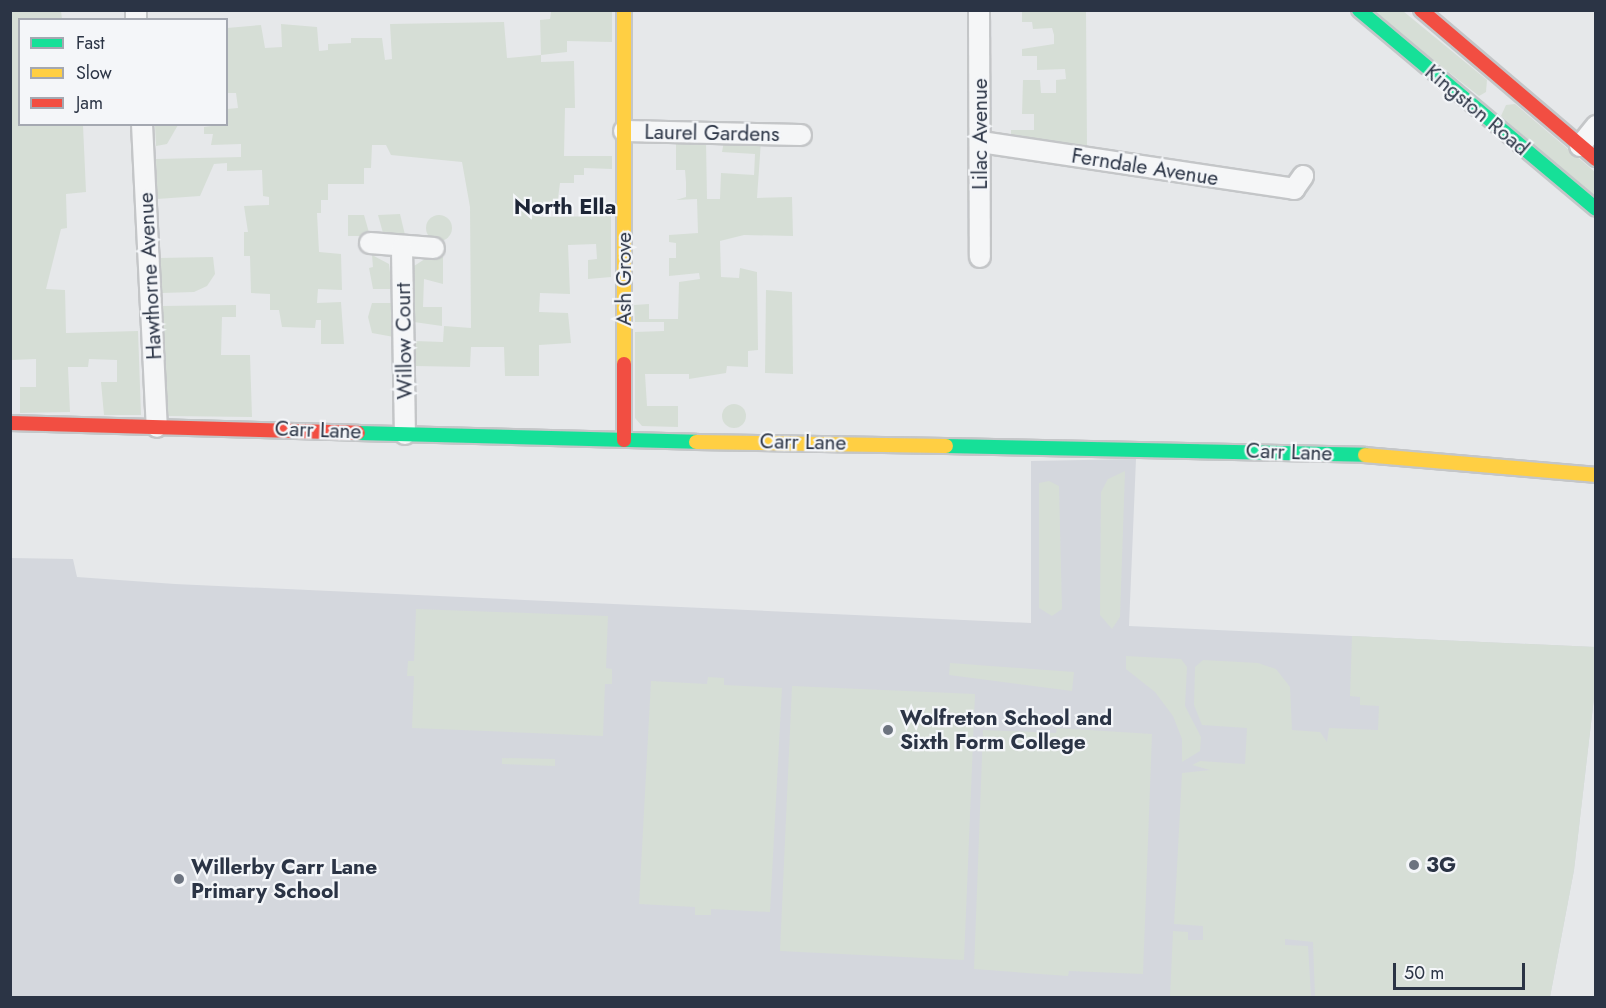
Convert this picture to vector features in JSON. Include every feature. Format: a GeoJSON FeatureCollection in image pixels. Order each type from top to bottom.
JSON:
{"type":"FeatureCollection","features":[{"type":"Feature","properties":{"kind":"street","name":"Ash Grove"},"geometry":{"type":"LineString","coordinates":[[624,10],[624,440]]}},
{"type":"Feature","properties":{"kind":"street","name":"Lilac Avenue"},"geometry":{"type":"LineString","coordinates":[[979,10],[980,257]]}},
{"type":"Feature","properties":{"kind":"street","name":"Kingston Road"},"geometry":{"type":"LineString","coordinates":[[1359,10],[1596,209]]}},
{"type":"Feature","properties":{"kind":"street","name":"Kingston Road"},"geometry":{"type":"LineString","coordinates":[[1421,10],[1596,159]]}},
{"type":"Feature","properties":{"kind":"street","name":"Hawthorne Avenue"},"geometry":{"type":"LineString","coordinates":[[142,126],[158,427]]}},
{"type":"Feature","properties":{"kind":"street"},"geometry":{"type":"LineString","coordinates":[[1580,146],[1596,126]]}},
{"type":"Feature","properties":{"kind":"street","name":"Laurel Gardens"},"geometry":{"type":"LineString","coordinates":[[624,131],[801,135]]}},
{"type":"Feature","properties":{"kind":"street","name":"Ferndale Avenue"},"geometry":{"type":"LineString","coordinates":[[981,142],[1294,189],[1303,176]]}},
{"type":"Feature","properties":{"kind":"street"},"geometry":{"type":"LineString","coordinates":[[370,243],[402,248],[434,248]]}},
{"type":"Feature","properties":{"kind":"street","name":"Willow Court"},"geometry":{"type":"LineString","coordinates":[[402,248],[405,434]]}},
{"type":"Feature","properties":{"kind":"street","name":"Carr Lane"},"geometry":{"type":"LineString","coordinates":[[10,423],[624,440],[1344,454],[1596,475]]}},
{"type":"Feature","properties":{"kind":"shaded area"},"geometry":{"type":"Polygon","coordinates":[[[10,11],[61,11],[62,18],[18,18],[18,126],[83,126],[86,192],[66,194],[67,228],[61,229],[46,289],[65,290],[66,333],[138,331],[141,415],[104,415],[101,382],[117,382],[117,360],[89,359],[88,367],[68,367],[70,412],[20,413],[20,387],[36,387],[36,359],[11,360],[10,11]]]}},
{"type":"Feature","properties":{"kind":"shaded area"},"geometry":{"type":"Polygon","coordinates":[[[612,11],[612,42],[567,41],[567,52],[541,55],[540,20],[550,19],[551,12],[612,11]]]}},
{"type":"Feature","properties":{"kind":"shaded area"},"geometry":{"type":"Polygon","coordinates":[[[1022,11],[1086,11],[1087,147],[1011,134],[1011,130],[1034,130],[1034,114],[1022,114],[1023,80],[1040,80],[1041,93],[1056,93],[1056,80],[1066,79],[1065,69],[1037,70],[1037,56],[1022,56],[1022,49],[1054,44],[1054,35],[1052,28],[1033,29],[1032,22],[1022,22],[1022,11]]]}},
{"type":"Feature","properties":{"kind":"shaded area"},"geometry":{"type":"Polygon","coordinates":[[[1371,11],[1403,11],[1487,80],[1486,92],[1479,96],[1371,11]]]}},
{"type":"Feature","properties":{"kind":"shaded area"},"geometry":{"type":"Polygon","coordinates":[[[504,22],[507,58],[541,55],[541,62],[574,61],[575,108],[565,108],[564,156],[612,156],[612,169],[584,168],[584,175],[574,175],[574,183],[560,183],[557,206],[541,206],[540,217],[611,216],[611,277],[588,279],[588,260],[597,259],[596,244],[568,245],[570,294],[540,293],[539,312],[568,313],[571,343],[539,345],[539,376],[505,376],[504,347],[471,347],[470,367],[415,366],[415,341],[443,342],[444,326],[471,328],[470,207],[462,162],[391,155],[386,145],[372,145],[371,168],[364,168],[364,184],[328,184],[328,200],[321,200],[321,213],[317,213],[319,252],[341,254],[342,290],[318,289],[317,303],[341,302],[344,344],[321,344],[321,320],[316,320],[315,328],[282,327],[279,310],[270,310],[270,294],[251,293],[250,256],[244,256],[244,232],[248,232],[244,206],[269,205],[269,197],[263,196],[262,170],[227,171],[227,163],[214,164],[200,196],[157,199],[156,159],[241,157],[241,144],[211,145],[213,134],[204,134],[204,127],[228,126],[228,109],[238,108],[236,93],[228,93],[228,28],[261,25],[265,48],[282,47],[281,24],[317,27],[319,51],[328,50],[328,44],[351,43],[351,38],[382,38],[385,60],[392,59],[390,24],[504,22]]]}},
{"type":"Feature","properties":{"kind":"shaded area"},"geometry":{"type":"Polygon","coordinates":[[[1515,104],[1595,172],[1595,198],[1501,116],[1506,105],[1515,104]]]}},
{"type":"Feature","properties":{"kind":"shaded area"},"geometry":{"type":"Polygon","coordinates":[[[155,126],[177,126],[167,144],[156,146],[155,126]]]}},
{"type":"Feature","properties":{"kind":"shaded area"},"geometry":{"type":"Polygon","coordinates":[[[676,141],[706,141],[707,199],[720,199],[721,173],[754,175],[755,154],[722,152],[724,141],[761,141],[757,198],[792,197],[793,236],[744,235],[720,241],[721,277],[739,278],[740,268],[757,272],[758,350],[748,351],[748,367],[727,366],[726,373],[689,379],[689,374],[645,374],[647,406],[678,406],[678,427],[642,426],[635,418],[635,332],[664,331],[664,322],[635,322],[634,305],[649,304],[649,319],[678,319],[679,282],[700,279],[699,273],[669,276],[669,258],[676,258],[676,243],[669,242],[669,235],[698,233],[697,199],[676,200],[686,197],[686,182],[685,170],[676,170],[676,141]]]}},
{"type":"Feature","properties":{"kind":"shaded area"},"geometry":{"type":"Polygon","coordinates":[[[400,214],[405,235],[383,233],[378,215],[400,214]]]}},
{"type":"Feature","properties":{"kind":"shaded area"},"geometry":{"type":"Polygon","coordinates":[[[348,215],[364,215],[370,236],[348,236],[348,215]]]}},
{"type":"Feature","properties":{"kind":"shaded area"},"geometry":{"type":"Polygon","coordinates":[[[439,215],[448,219],[452,228],[448,237],[439,241],[430,237],[426,228],[430,219],[439,215]]]}},
{"type":"Feature","properties":{"kind":"shaded area"},"geometry":{"type":"Polygon","coordinates":[[[372,255],[389,264],[392,289],[373,289],[369,268],[373,267],[372,255]]]}},
{"type":"Feature","properties":{"kind":"shaded area"},"geometry":{"type":"Polygon","coordinates":[[[431,255],[443,255],[443,284],[424,279],[423,307],[442,307],[442,326],[414,322],[414,266],[431,255]]]}},
{"type":"Feature","properties":{"kind":"shaded area"},"geometry":{"type":"Polygon","coordinates":[[[213,257],[215,274],[207,286],[194,292],[162,293],[159,258],[213,257]]]}},
{"type":"Feature","properties":{"kind":"shaded area"},"geometry":{"type":"Polygon","coordinates":[[[766,290],[792,292],[793,374],[765,373],[766,290]]]}},
{"type":"Feature","properties":{"kind":"shaded area"},"geometry":{"type":"Polygon","coordinates":[[[372,303],[392,303],[394,337],[372,333],[368,317],[372,303]]]}},
{"type":"Feature","properties":{"kind":"shaded area"},"geometry":{"type":"Polygon","coordinates":[[[236,305],[236,317],[222,317],[221,355],[250,355],[252,417],[168,416],[162,306],[236,305]]]}},
{"type":"Feature","properties":{"kind":"shaded area"},"geometry":{"type":"Polygon","coordinates":[[[734,404],[742,408],[746,416],[742,424],[734,428],[726,424],[722,416],[726,408],[734,404]]]}},
{"type":"Feature","properties":{"kind":"shaded area","name":"Wolfreton School and Sixth Form College"},"geometry":{"type":"Polygon","coordinates":[[[1136,459],[1129,626],[1595,647],[1595,689],[1574,870],[1550,997],[11,998],[11,558],[73,559],[77,577],[175,584],[1031,623],[1031,461],[1136,459]]]}},
{"type":"Feature","properties":{"kind":"shaded area"},"geometry":{"type":"Polygon","coordinates":[[[1125,471],[1120,617],[1112,629],[1100,615],[1101,492],[1108,479],[1125,471]]]}},
{"type":"Feature","properties":{"kind":"shaded area"},"geometry":{"type":"Polygon","coordinates":[[[1049,481],[1059,486],[1062,609],[1052,616],[1039,608],[1039,483],[1049,481]]]}},
{"type":"Feature","properties":{"kind":"shaded area"},"geometry":{"type":"Polygon","coordinates":[[[416,609],[608,616],[606,668],[612,669],[612,684],[605,684],[603,736],[412,728],[414,676],[407,676],[408,661],[414,661],[416,609]]]}},
{"type":"Feature","properties":{"kind":"shaded area"},"geometry":{"type":"Polygon","coordinates":[[[1352,636],[1595,647],[1595,689],[1574,870],[1550,997],[1315,997],[1313,942],[1285,939],[1285,945],[1308,946],[1311,997],[1170,997],[1173,931],[1188,932],[1188,940],[1203,940],[1203,926],[1174,924],[1182,773],[1210,770],[1192,765],[1200,761],[1245,764],[1247,728],[1202,725],[1194,705],[1195,667],[1203,660],[1258,663],[1276,669],[1290,687],[1292,730],[1320,732],[1327,742],[1329,728],[1378,730],[1379,706],[1360,705],[1360,697],[1350,696],[1352,636]]]}},
{"type":"Feature","properties":{"kind":"shaded area"},"geometry":{"type":"Polygon","coordinates":[[[1126,656],[1181,659],[1187,667],[1185,706],[1201,737],[1200,751],[1182,762],[1182,739],[1173,716],[1155,692],[1126,669],[1126,656]]]}},
{"type":"Feature","properties":{"kind":"shaded area"},"geometry":{"type":"Polygon","coordinates":[[[950,663],[1074,672],[1072,691],[949,675],[950,663]]]}},
{"type":"Feature","properties":{"kind":"shaded area"},"geometry":{"type":"Polygon","coordinates":[[[708,677],[724,678],[724,685],[782,688],[770,912],[711,909],[711,915],[695,915],[695,907],[639,904],[651,681],[707,684],[708,677]]]}},
{"type":"Feature","properties":{"kind":"shaded area"},"geometry":{"type":"Polygon","coordinates":[[[792,686],[975,694],[964,960],[780,951],[792,686]]]}},
{"type":"Feature","properties":{"kind":"shaded area"},"geometry":{"type":"Polygon","coordinates":[[[1057,728],[1152,734],[1143,974],[1069,971],[1068,976],[974,969],[983,730],[1056,733],[1057,728]]]}},
{"type":"Feature","properties":{"kind":"shaded area"},"geometry":{"type":"Polygon","coordinates":[[[502,758],[555,759],[555,766],[502,764],[502,758]]]}},
{"type":"Feature","properties":{"kind":"traffic: fast"},"geometry":{"type":"LineString","coordinates":[[1359,10],[1596,209]]}},
{"type":"Feature","properties":{"kind":"traffic: fast"},"geometry":{"type":"LineString","coordinates":[[358,433],[696,442]]}},
{"type":"Feature","properties":{"kind":"traffic: fast"},"geometry":{"type":"LineString","coordinates":[[946,446],[1365,455]]}},
{"type":"Feature","properties":{"kind":"traffic: slow"},"geometry":{"type":"LineString","coordinates":[[624,10],[624,364]]}},
{"type":"Feature","properties":{"kind":"traffic: slow"},"geometry":{"type":"LineString","coordinates":[[696,442],[946,446]]}},
{"type":"Feature","properties":{"kind":"traffic: slow"},"geometry":{"type":"LineString","coordinates":[[1365,455],[1596,475]]}},
{"type":"Feature","properties":{"kind":"traffic: jam"},"geometry":{"type":"LineString","coordinates":[[1421,10],[1596,159]]}},
{"type":"Feature","properties":{"kind":"traffic: jam"},"geometry":{"type":"LineString","coordinates":[[624,364],[624,440]]}},
{"type":"Feature","properties":{"kind":"traffic: jam"},"geometry":{"type":"LineString","coordinates":[[10,423],[358,433]]}},
{"type":"Feature","properties":{"kind":"place","name":"Wolfreton School and Sixth Form College"},"geometry":{"type":"Point","coordinates":[888,730]}},
{"type":"Feature","properties":{"kind":"place","name":"3G"},"geometry":{"type":"Point","coordinates":[1414,865]}},
{"type":"Feature","properties":{"kind":"place","name":"Willerby Carr Lane Primary School"},"geometry":{"type":"Point","coordinates":[179,879]}},
{"type":"Feature","properties":{"kind":"district","name":"North Ella"},"geometry":{"type":"Point","coordinates":[565,207]}}]}
